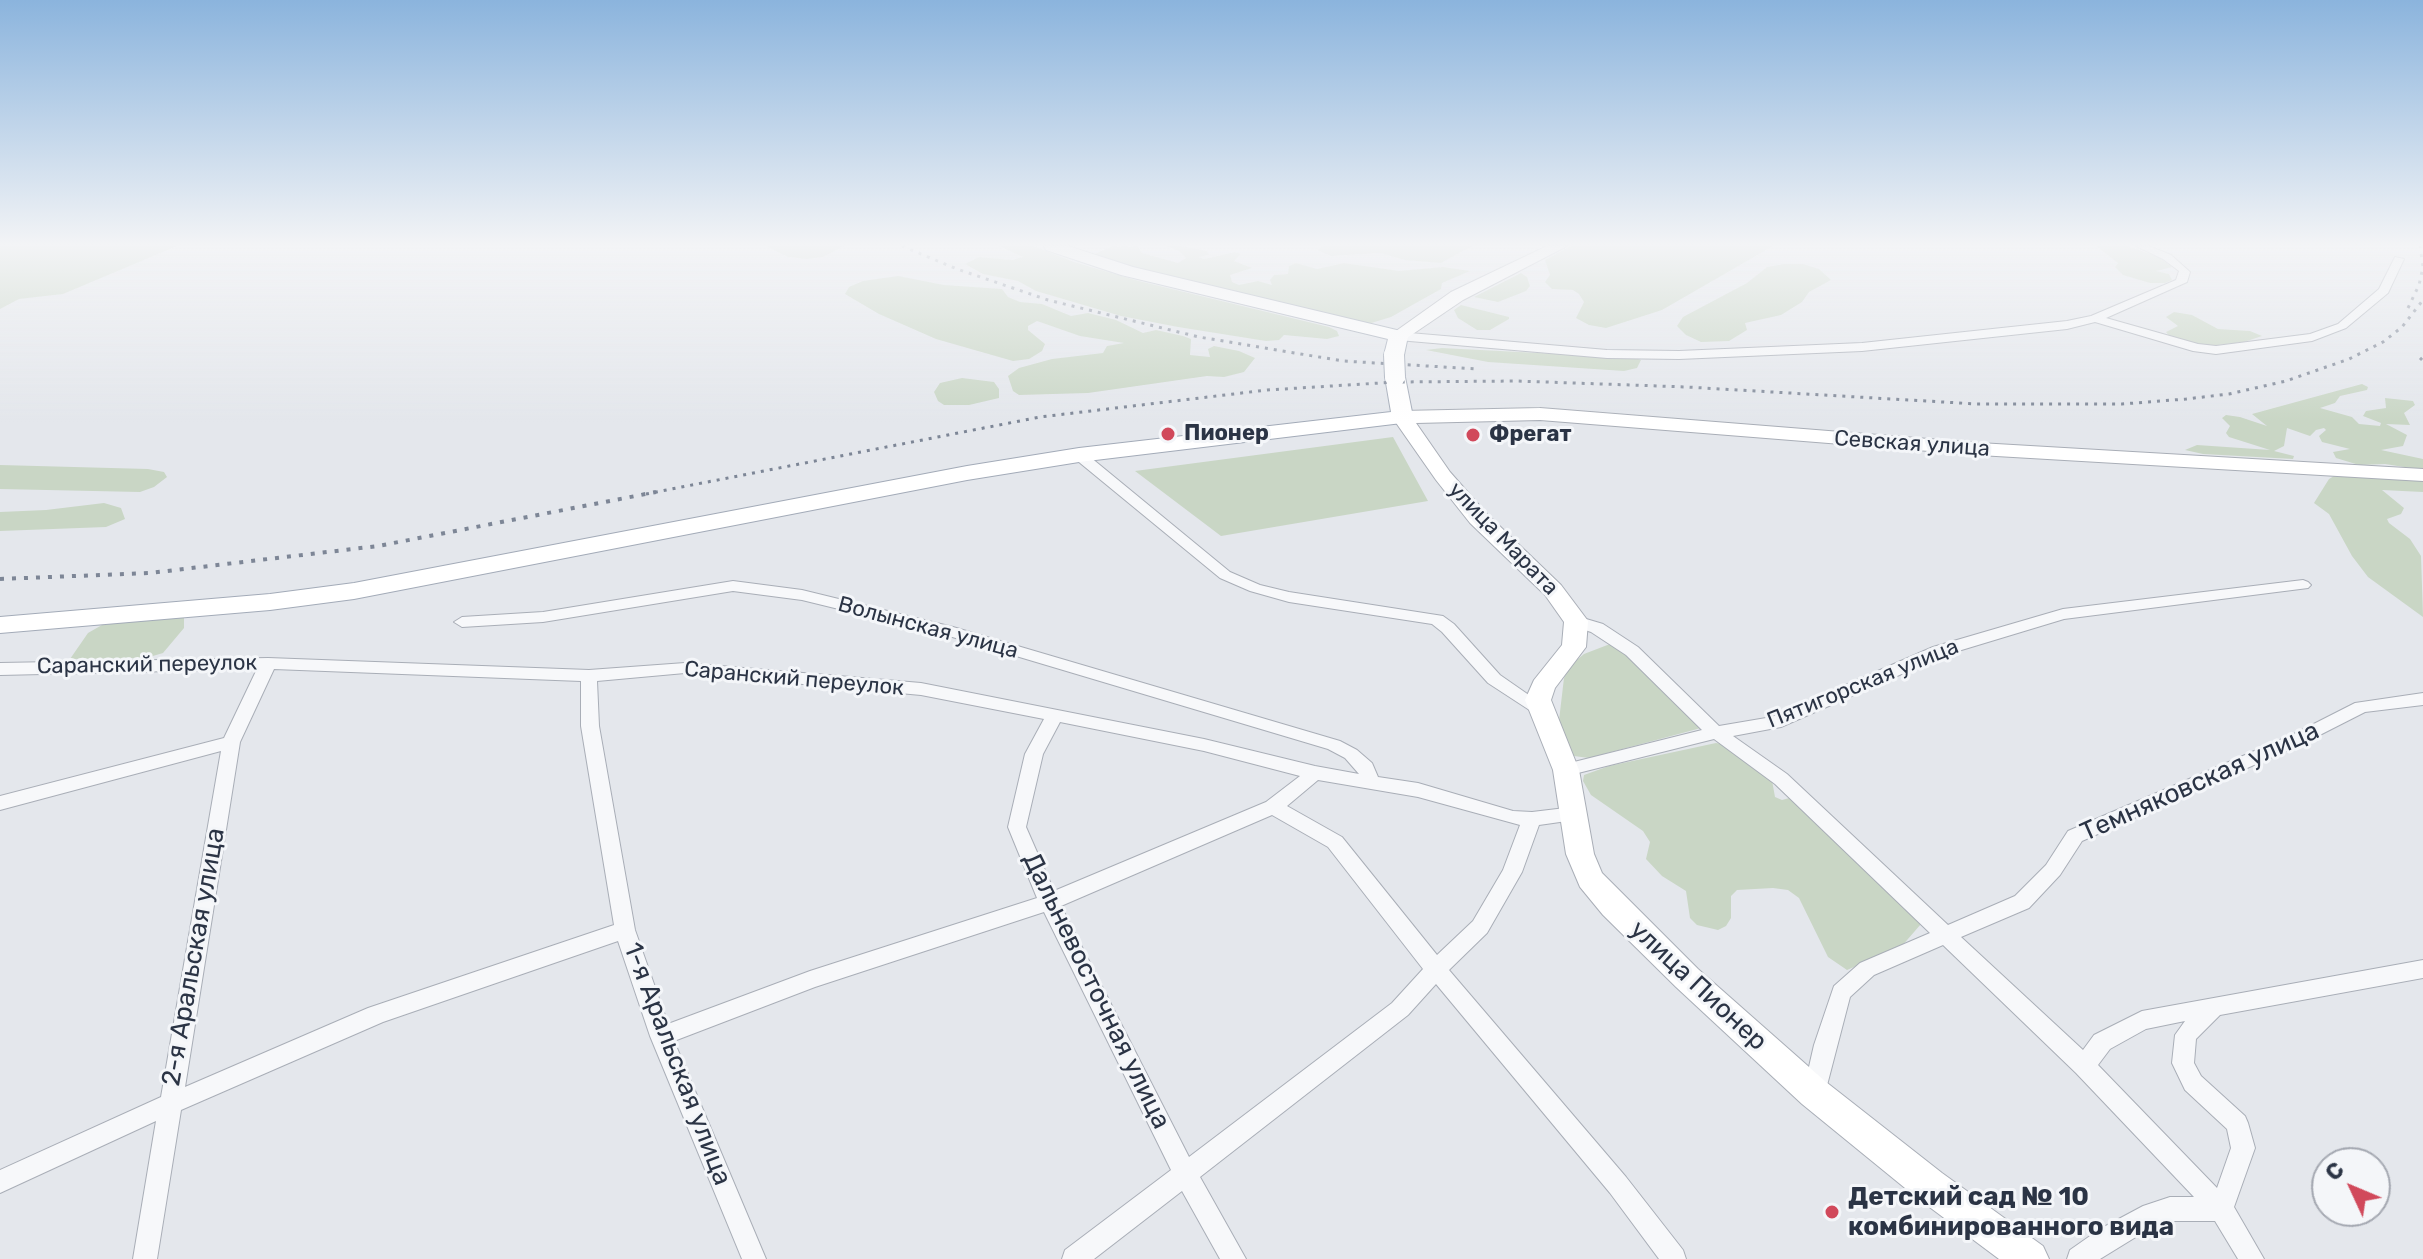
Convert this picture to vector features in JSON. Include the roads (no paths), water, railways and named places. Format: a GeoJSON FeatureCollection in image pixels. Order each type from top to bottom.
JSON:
{"type":"FeatureCollection","features":[{"type":"Feature","properties":{"kind":"main road"},"geometry":{"type":"LineString","coordinates":[[0,625],[239,605],[354,591],[852,493],[1079,455],[1402,417],[1395,377],[1396,346],[1248,305]]}},
{"type":"Feature","properties":{"kind":"street"},"geometry":{"type":"LineString","coordinates":[[1396,346],[1446,305]]}},
{"type":"Feature","properties":{"kind":"street"},"geometry":{"type":"LineString","coordinates":[[1396,346],[1679,355],[1862,347],[2067,325],[2127,305]]}},
{"type":"Feature","properties":{"kind":"street"},"geometry":{"type":"LineString","coordinates":[[2095,318],[2197,348],[2216,350],[2312,337],[2342,326],[2369,305]]}},
{"type":"Feature","properties":{"kind":"street","name":"Севская улица"},"geometry":{"type":"LineString","coordinates":[[1402,417],[1540,414],[1979,449],[2423,475]]}},
{"type":"Feature","properties":{"kind":"street","name":"улица Марата"},"geometry":{"type":"LineString","coordinates":[[1402,417],[1443,476],[1478,518],[1553,590],[1576,621]]}},
{"type":"Feature","properties":{"kind":"street"},"geometry":{"type":"LineString","coordinates":[[1079,455],[1225,575],[1255,588],[1289,597],[1437,620],[1494,679],[1540,709]]}},
{"type":"Feature","properties":{"kind":"street","name":"Пятигорская улица"},"geometry":{"type":"LineString","coordinates":[[1566,770],[1715,732],[1775,723],[1939,651],[2063,614],[2303,585]]}},
{"type":"Feature","properties":{"kind":"street","name":"Волынская улица"},"geometry":{"type":"LineString","coordinates":[[462,622],[543,617],[733,586],[802,595],[953,632],[1286,729],[1351,754],[1366,768],[1370,780]]}},
{"type":"Feature","properties":{"kind":"street"},"geometry":{"type":"LineString","coordinates":[[1540,709],[1538,700],[1543,686],[1574,647],[1576,621],[1604,631],[1632,651],[1715,732],[1769,768],[2084,1066],[2221,1209],[2252,1259]]}},
{"type":"Feature","properties":{"kind":"street","name":"Саранский переулок"},"geometry":{"type":"LineString","coordinates":[[0,669],[268,663],[589,676],[685,668],[921,689],[1204,745],[1315,773],[1418,790],[1513,818],[1574,814]]}},
{"type":"Feature","properties":{"kind":"street","name":"2-я Аральская улица"},"geometry":{"type":"LineString","coordinates":[[145,1259],[231,742],[268,663]]}},
{"type":"Feature","properties":{"kind":"street","name":"1-я Аральская улица"},"geometry":{"type":"LineString","coordinates":[[589,676],[590,726],[625,930],[661,1036],[754,1259]]}},
{"type":"Feature","properties":{"kind":"street","name":"Темняковская улица"},"geometry":{"type":"LineString","coordinates":[[1814,1093],[1841,992],[1867,969],[2022,902],[2053,870],[2075,836],[2287,744],[2361,707],[2423,699]]}},
{"type":"Feature","properties":{"kind":"street","name":"улица Пионер"},"geometry":{"type":"LineString","coordinates":[[1540,709],[1566,770],[1583,865],[1600,891],[1698,989],[1814,1093],[1929,1185],[2030,1259]]}},
{"type":"Feature","properties":{"kind":"street","name":"Дальневосточная улица"},"geometry":{"type":"LineString","coordinates":[[1055,715],[1034,754],[1017,827],[1049,902],[1185,1174],[1234,1259]]}},
{"type":"Feature","properties":{"kind":"street"},"geometry":{"type":"LineString","coordinates":[[0,803],[231,742]]}},
{"type":"Feature","properties":{"kind":"street"},"geometry":{"type":"LineString","coordinates":[[661,1036],[810,980],[1049,902],[1273,807],[1315,773]]}},
{"type":"Feature","properties":{"kind":"street"},"geometry":{"type":"LineString","coordinates":[[1273,807],[1335,842],[1436,969],[1618,1185],[1674,1259]]}},
{"type":"Feature","properties":{"kind":"street"},"geometry":{"type":"LineString","coordinates":[[1074,1259],[1400,1009],[1436,969],[1465,944],[1495,906],[1532,819]]}},
{"type":"Feature","properties":{"kind":"street"},"geometry":{"type":"LineString","coordinates":[[0,1182],[376,1015],[625,930]]}},
{"type":"Feature","properties":{"kind":"street"},"geometry":{"type":"LineString","coordinates":[[2084,1066],[2102,1042],[2142,1020],[2423,969]]}},
{"type":"Feature","properties":{"kind":"street"},"geometry":{"type":"LineString","coordinates":[[2213,1008],[2186,1035],[2183,1063],[2193,1083],[2237,1123],[2243,1148],[2221,1209]]}},
{"type":"Feature","properties":{"kind":"street"},"geometry":{"type":"LineString","coordinates":[[2079,1259],[2152,1214],[2170,1209],[2221,1209]]}},
{"type":"Feature","properties":{"kind":"railway"},"geometry":{"type":"LineString","coordinates":[[1067,305],[1199,337],[1343,361],[1478,369]]}},
{"type":"Feature","properties":{"kind":"railway"},"geometry":{"type":"LineString","coordinates":[[646,494],[1040,417],[1267,390],[1396,382],[1517,381],[1687,387],[1977,404],[2122,404],[2186,399],[2229,394],[2286,381],[2349,359],[2383,342],[2402,327],[2419,305]]}},
{"type":"Feature","properties":{"kind":"railway"},"geometry":{"type":"LineString","coordinates":[[2420,360],[2423,357]]}},
{"type":"Feature","properties":{"kind":"railway"},"geometry":{"type":"LineString","coordinates":[[0,579],[150,573],[378,546],[656,492]]}},
{"type":"Feature","properties":{"kind":"place","name":"Пионер"},"geometry":{"type":"Point","coordinates":[1168,434]}},
{"type":"Feature","properties":{"kind":"place","name":"Фрегат"},"geometry":{"type":"Point","coordinates":[1473,435]}},
{"type":"Feature","properties":{"kind":"place","name":"Детский сад № 10 комбинированного вида"},"geometry":{"type":"Point","coordinates":[1832,1212]}}]}
